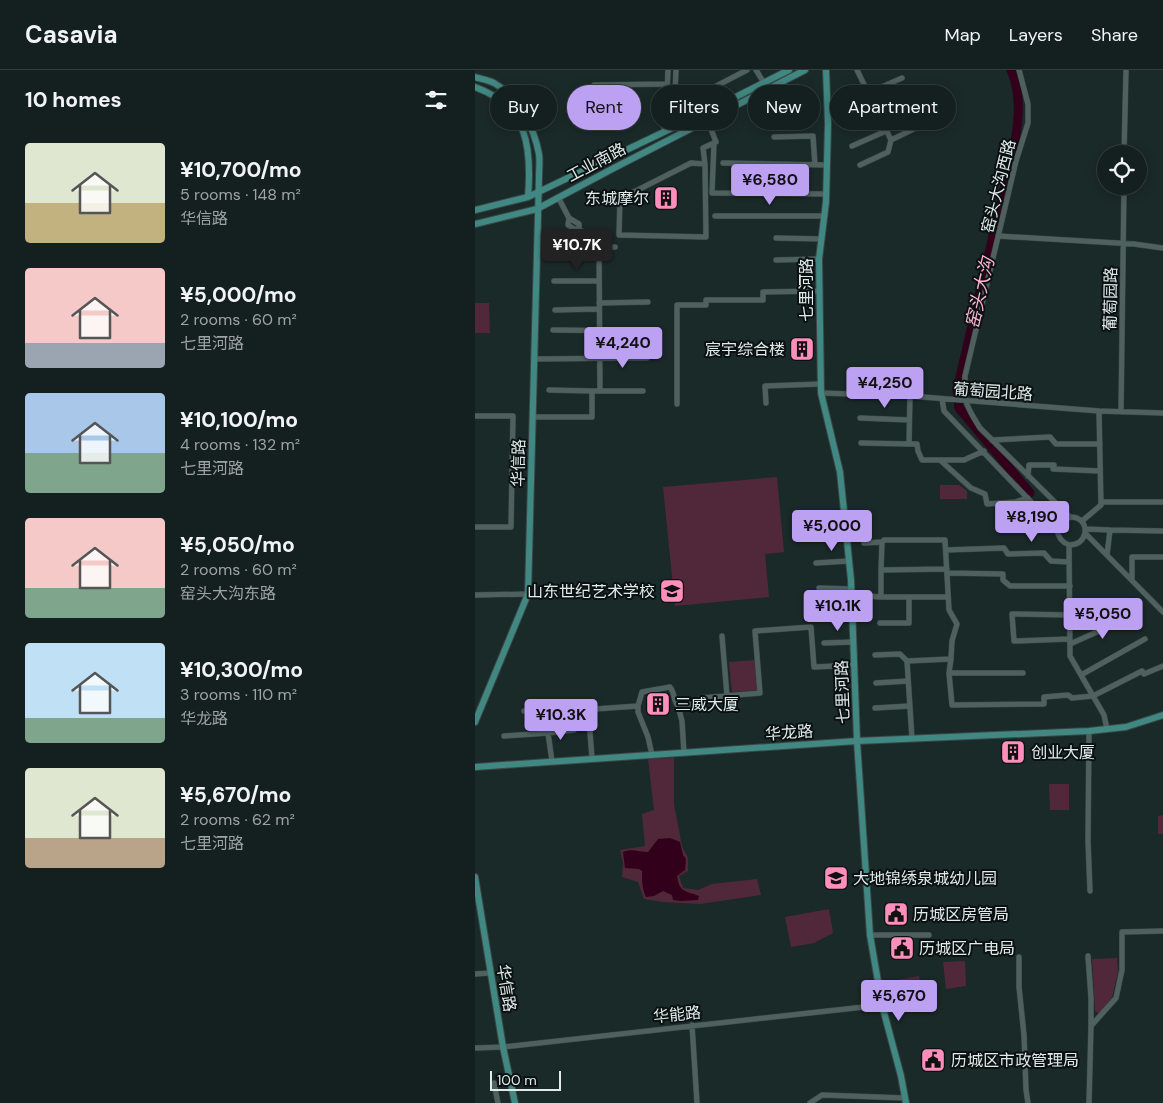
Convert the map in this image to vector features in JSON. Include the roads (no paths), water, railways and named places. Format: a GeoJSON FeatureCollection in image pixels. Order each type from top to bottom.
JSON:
{"type":"FeatureCollection","features":[{"type":"Feature","properties":{"kind":"main road","name":"工业南路"},"geometry":{"type":"LineString","coordinates":[[475,210],[527,197],[539,192],[789,70]]}},
{"type":"Feature","properties":{"kind":"main road","name":"工业南路"},"geometry":{"type":"LineString","coordinates":[[738,105],[805,70]]}},
{"type":"Feature","properties":{"kind":"main road","name":"七里河路"},"geometry":{"type":"LineString","coordinates":[[826,70],[828,124],[826,194],[819,259],[821,393],[840,472],[847,535],[855,665],[857,741],[870,935],[883,1005],[901,1076],[905,1101]]}},
{"type":"Feature","properties":{"kind":"main road","name":"华信路"},"geometry":{"type":"LineString","coordinates":[[475,77],[493,82],[516,102],[528,121],[539,154],[528,594],[479,706],[475,722]]}},
{"type":"Feature","properties":{"kind":"main road"},"geometry":{"type":"LineString","coordinates":[[475,87],[486,91],[505,103],[523,129],[530,170],[527,197],[537,209]]}},
{"type":"Feature","properties":{"kind":"main road","name":"工业南路"},"geometry":{"type":"LineString","coordinates":[[475,224],[537,209],[690,130]]}},
{"type":"Feature","properties":{"kind":"main road","name":"华龙路"},"geometry":{"type":"LineString","coordinates":[[475,767],[857,741],[1089,731],[1132,726],[1163,715]]}},
{"type":"Feature","properties":{"kind":"main road","name":"华信路"},"geometry":{"type":"LineString","coordinates":[[475,877],[503,1047],[515,1103]]}},
{"type":"Feature","properties":{"kind":"street"},"geometry":{"type":"LineString","coordinates":[[594,85],[667,84],[668,70]]}},
{"type":"Feature","properties":{"kind":"street"},"geometry":{"type":"LineString","coordinates":[[675,70],[675,85]]}},
{"type":"Feature","properties":{"kind":"street"},"geometry":{"type":"LineString","coordinates":[[718,85],[747,70]]}},
{"type":"Feature","properties":{"kind":"street"},"geometry":{"type":"LineString","coordinates":[[757,70],[764,83]]}},
{"type":"Feature","properties":{"kind":"street"},"geometry":{"type":"LineString","coordinates":[[857,70],[864,85]]}},
{"type":"Feature","properties":{"kind":"street","name":"窑头大沟西路"},"geometry":{"type":"LineString","coordinates":[[1019,70],[1028,104],[1028,123],[1016,161],[998,236],[965,376],[963,395],[970,412],[980,428],[1069,517],[1082,521]]}},
{"type":"Feature","properties":{"kind":"street"},"geometry":{"type":"LineString","coordinates":[[1124,145],[1126,70]]}},
{"type":"Feature","properties":{"kind":"street"},"geometry":{"type":"LineString","coordinates":[[886,85],[902,78]]}},
{"type":"Feature","properties":{"kind":"street"},"geometry":{"type":"LineString","coordinates":[[711,130],[716,142],[714,143],[712,193],[826,194]]}},
{"type":"Feature","properties":{"kind":"street"},"geometry":{"type":"LineString","coordinates":[[891,140],[912,130]]}},
{"type":"Feature","properties":{"kind":"street"},"geometry":{"type":"LineString","coordinates":[[852,146],[886,131],[891,140],[888,152],[860,165]]}},
{"type":"Feature","properties":{"kind":"street"},"geometry":{"type":"LineString","coordinates":[[774,137],[813,136],[815,165]]}},
{"type":"Feature","properties":{"kind":"street"},"geometry":{"type":"LineString","coordinates":[[705,164],[691,163],[620,199],[619,235],[706,237],[705,164],[703,148],[714,143]]}},
{"type":"Feature","properties":{"kind":"street"},"geometry":{"type":"LineString","coordinates":[[723,163],[827,165]]}},
{"type":"Feature","properties":{"kind":"street","name":"葡萄园路"},"geometry":{"type":"LineString","coordinates":[[1121,412],[1124,195]]}},
{"type":"Feature","properties":{"kind":"street"},"geometry":{"type":"LineString","coordinates":[[559,197],[569,218],[579,224],[579,229],[599,243],[600,391]]}},
{"type":"Feature","properties":{"kind":"street"},"geometry":{"type":"LineString","coordinates":[[715,216],[825,216]]}},
{"type":"Feature","properties":{"kind":"street"},"geometry":{"type":"LineString","coordinates":[[998,236],[1163,248]]}},
{"type":"Feature","properties":{"kind":"street"},"geometry":{"type":"LineString","coordinates":[[775,238],[822,239]]}},
{"type":"Feature","properties":{"kind":"street"},"geometry":{"type":"LineString","coordinates":[[599,247],[615,247]]}},
{"type":"Feature","properties":{"kind":"street"},"geometry":{"type":"LineString","coordinates":[[549,258],[599,257]]}},
{"type":"Feature","properties":{"kind":"street"},"geometry":{"type":"LineString","coordinates":[[775,260],[819,259]]}},
{"type":"Feature","properties":{"kind":"street"},"geometry":{"type":"LineString","coordinates":[[554,281],[599,282]]}},
{"type":"Feature","properties":{"kind":"street"},"geometry":{"type":"LineString","coordinates":[[677,404],[677,306],[706,305],[706,300],[763,300],[763,292],[819,291]]}},
{"type":"Feature","properties":{"kind":"street"},"geometry":{"type":"LineString","coordinates":[[599,302],[648,302]]}},
{"type":"Feature","properties":{"kind":"street"},"geometry":{"type":"LineString","coordinates":[[555,310],[599,309]]}},
{"type":"Feature","properties":{"kind":"street"},"geometry":{"type":"LineString","coordinates":[[553,330],[647,331]]}},
{"type":"Feature","properties":{"kind":"street"},"geometry":{"type":"LineString","coordinates":[[534,359],[600,360],[647,358]]}},
{"type":"Feature","properties":{"kind":"street"},"geometry":{"type":"LineString","coordinates":[[765,403],[765,386],[821,384]]}},
{"type":"Feature","properties":{"kind":"street"},"geometry":{"type":"LineString","coordinates":[[549,390],[643,391]]}},
{"type":"Feature","properties":{"kind":"street"},"geometry":{"type":"LineString","coordinates":[[533,416],[592,417],[592,391]]}},
{"type":"Feature","properties":{"kind":"street","name":"葡萄园北路"},"geometry":{"type":"LineString","coordinates":[[821,393],[910,396],[1099,412],[1163,413]]}},
{"type":"Feature","properties":{"kind":"street"},"geometry":{"type":"LineString","coordinates":[[909,444],[910,396]]}},
{"type":"Feature","properties":{"kind":"street"},"geometry":{"type":"LineString","coordinates":[[942,399],[945,411],[1057,529],[1061,541],[1069,545],[1078,543],[1084,537],[1085,531]]}},
{"type":"Feature","properties":{"kind":"street"},"geometry":{"type":"LineString","coordinates":[[1099,412],[1101,505],[1082,521],[1085,531],[1163,612]]}},
{"type":"Feature","properties":{"kind":"street"},"geometry":{"type":"LineString","coordinates":[[475,416],[513,416],[511,527],[475,527]]}},
{"type":"Feature","properties":{"kind":"street"},"geometry":{"type":"LineString","coordinates":[[860,418],[909,420]]}},
{"type":"Feature","properties":{"kind":"street"},"geometry":{"type":"LineString","coordinates":[[992,440],[1050,437],[1056,444],[1100,444]]}},
{"type":"Feature","properties":{"kind":"street"},"geometry":{"type":"LineString","coordinates":[[861,443],[917,444],[922,460],[964,460],[984,452]]}},
{"type":"Feature","properties":{"kind":"street"},"geometry":{"type":"LineString","coordinates":[[940,460],[971,488],[985,494],[987,504],[1015,502],[1028,498]]}},
{"type":"Feature","properties":{"kind":"street"},"geometry":{"type":"LineString","coordinates":[[1028,476],[1029,464],[1054,465],[1053,469],[1100,471]]}},
{"type":"Feature","properties":{"kind":"street"},"geometry":{"type":"LineString","coordinates":[[1101,502],[1163,502]]}},
{"type":"Feature","properties":{"kind":"street"},"geometry":{"type":"LineString","coordinates":[[1057,529],[1061,521],[1069,517]]}},
{"type":"Feature","properties":{"kind":"street"},"geometry":{"type":"LineString","coordinates":[[1107,555],[1110,530]]}},
{"type":"Feature","properties":{"kind":"street"},"geometry":{"type":"LineString","coordinates":[[1085,531],[1163,530]]}},
{"type":"Feature","properties":{"kind":"street"},"geometry":{"type":"LineString","coordinates":[[813,536],[847,535]]}},
{"type":"Feature","properties":{"kind":"street"},"geometry":{"type":"LineString","coordinates":[[864,543],[882,542],[884,540],[945,540],[949,610],[957,624],[952,641],[949,673],[952,705],[1044,704],[1044,697],[1068,695],[1072,698],[1093,696],[1142,671],[1144,674],[1163,666]]}},
{"type":"Feature","properties":{"kind":"street"},"geometry":{"type":"LineString","coordinates":[[881,597],[882,542]]}},
{"type":"Feature","properties":{"kind":"street"},"geometry":{"type":"LineString","coordinates":[[1069,545],[1070,656],[1104,715],[1107,729]]}},
{"type":"Feature","properties":{"kind":"street"},"geometry":{"type":"LineString","coordinates":[[946,550],[1004,548],[1008,554],[1044,553],[1051,561],[1069,562]]}},
{"type":"Feature","properties":{"kind":"street"},"geometry":{"type":"LineString","coordinates":[[1132,580],[1132,557],[1163,557]]}},
{"type":"Feature","properties":{"kind":"street"},"geometry":{"type":"LineString","coordinates":[[816,563],[849,561]]}},
{"type":"Feature","properties":{"kind":"street"},"geometry":{"type":"LineString","coordinates":[[881,570],[1003,574],[1003,580],[1010,586],[1070,586]]}},
{"type":"Feature","properties":{"kind":"street"},"geometry":{"type":"LineString","coordinates":[[819,588],[881,597],[948,597]]}},
{"type":"Feature","properties":{"kind":"street"},"geometry":{"type":"LineString","coordinates":[[475,595],[528,594]]}},
{"type":"Feature","properties":{"kind":"street"},"geometry":{"type":"LineString","coordinates":[[880,623],[909,623],[909,597]]}},
{"type":"Feature","properties":{"kind":"street"},"geometry":{"type":"LineString","coordinates":[[1070,615],[1012,614],[1014,641],[1070,642],[1128,618]]}},
{"type":"Feature","properties":{"kind":"street"},"geometry":{"type":"LineString","coordinates":[[823,616],[852,615]]}},
{"type":"Feature","properties":{"kind":"street"},"geometry":{"type":"LineString","coordinates":[[678,706],[701,703],[701,698],[760,693],[755,631],[811,627],[814,667],[855,665]]}},
{"type":"Feature","properties":{"kind":"street"},"geometry":{"type":"LineString","coordinates":[[723,636],[727,696]]}},
{"type":"Feature","properties":{"kind":"street"},"geometry":{"type":"LineString","coordinates":[[1081,675],[1145,639]]}},
{"type":"Feature","properties":{"kind":"street"},"geometry":{"type":"LineString","coordinates":[[824,643],[853,642]]}},
{"type":"Feature","properties":{"kind":"street"},"geometry":{"type":"LineString","coordinates":[[875,655],[900,654],[907,661],[911,739]]}},
{"type":"Feature","properties":{"kind":"street"},"geometry":{"type":"LineString","coordinates":[[907,661],[951,659]]}},
{"type":"Feature","properties":{"kind":"street"},"geometry":{"type":"LineString","coordinates":[[949,673],[1023,673]]}},
{"type":"Feature","properties":{"kind":"street"},"geometry":{"type":"LineString","coordinates":[[876,683],[908,681]]}},
{"type":"Feature","properties":{"kind":"street"},"geometry":{"type":"LineString","coordinates":[[652,755],[637,706],[642,692],[670,687],[673,691],[675,703],[678,706],[684,753]]}},
{"type":"Feature","properties":{"kind":"street"},"geometry":{"type":"LineString","coordinates":[[524,712],[588,706],[592,758]]}},
{"type":"Feature","properties":{"kind":"street"},"geometry":{"type":"LineString","coordinates":[[595,709],[637,706]]}},
{"type":"Feature","properties":{"kind":"street"},"geometry":{"type":"LineString","coordinates":[[875,708],[910,706]]}},
{"type":"Feature","properties":{"kind":"street"},"geometry":{"type":"LineString","coordinates":[[505,736],[574,730]]}},
{"type":"Feature","properties":{"kind":"street"},"geometry":{"type":"LineString","coordinates":[[1089,731],[1088,841],[1090,892]]}},
{"type":"Feature","properties":{"kind":"street"},"geometry":{"type":"LineString","coordinates":[[547,733],[552,761]]}},
{"type":"Feature","properties":{"kind":"street"},"geometry":{"type":"LineString","coordinates":[[1091,1026],[1115,998],[1122,970],[1121,932],[1163,931]]}},
{"type":"Feature","properties":{"kind":"street"},"geometry":{"type":"LineString","coordinates":[[870,935],[929,935]]}},
{"type":"Feature","properties":{"kind":"street"},"geometry":{"type":"LineString","coordinates":[[1088,956],[1091,998],[1089,1103]]}},
{"type":"Feature","properties":{"kind":"street"},"geometry":{"type":"LineString","coordinates":[[1019,957],[1019,987],[1024,1035],[1026,1090],[1029,1103]]}},
{"type":"Feature","properties":{"kind":"street"},"geometry":{"type":"LineString","coordinates":[[475,974],[491,973]]}},
{"type":"Feature","properties":{"kind":"street","name":"华能路"},"geometry":{"type":"LineString","coordinates":[[475,1048],[503,1047],[883,1005]]}},
{"type":"Feature","properties":{"kind":"street"},"geometry":{"type":"LineString","coordinates":[[693,1025],[697,1103]]}},
{"type":"Feature","properties":{"kind":"street"},"geometry":{"type":"LineString","coordinates":[[494,1083],[498,1103]]}},
{"type":"Feature","properties":{"kind":"street"},"geometry":{"type":"LineString","coordinates":[[810,1103],[822,1095],[905,1101]]}},
{"type":"Feature","properties":{"kind":"waterway","name":"窑头大沟"},"geometry":{"type":"LineString","coordinates":[[1011,70],[1018,97],[1015,142],[957,390],[959,408],[1030,493]]}},
{"type":"Feature","properties":{"kind":"place","name":"东城摩尔"},"geometry":{"type":"Point","coordinates":[666,198]}},
{"type":"Feature","properties":{"kind":"place","name":"宸宇综合楼"},"geometry":{"type":"Point","coordinates":[802,349]}},
{"type":"Feature","properties":{"kind":"place","name":"山东世纪艺术学校"},"geometry":{"type":"Point","coordinates":[672,591]}},
{"type":"Feature","properties":{"kind":"place","name":"三威大厦"},"geometry":{"type":"Point","coordinates":[658,704]}},
{"type":"Feature","properties":{"kind":"place","name":"创业大厦"},"geometry":{"type":"Point","coordinates":[1013,752]}},
{"type":"Feature","properties":{"kind":"place","name":"大地锦绣泉城幼儿园"},"geometry":{"type":"Point","coordinates":[836,878]}},
{"type":"Feature","properties":{"kind":"place","name":"历城区房管局"},"geometry":{"type":"Point","coordinates":[896,914]}},
{"type":"Feature","properties":{"kind":"place","name":"历城区广电局"},"geometry":{"type":"Point","coordinates":[902,948]}},
{"type":"Feature","properties":{"kind":"place","name":"历城区市政管理局"},"geometry":{"type":"Point","coordinates":[933,1060]}}]}
